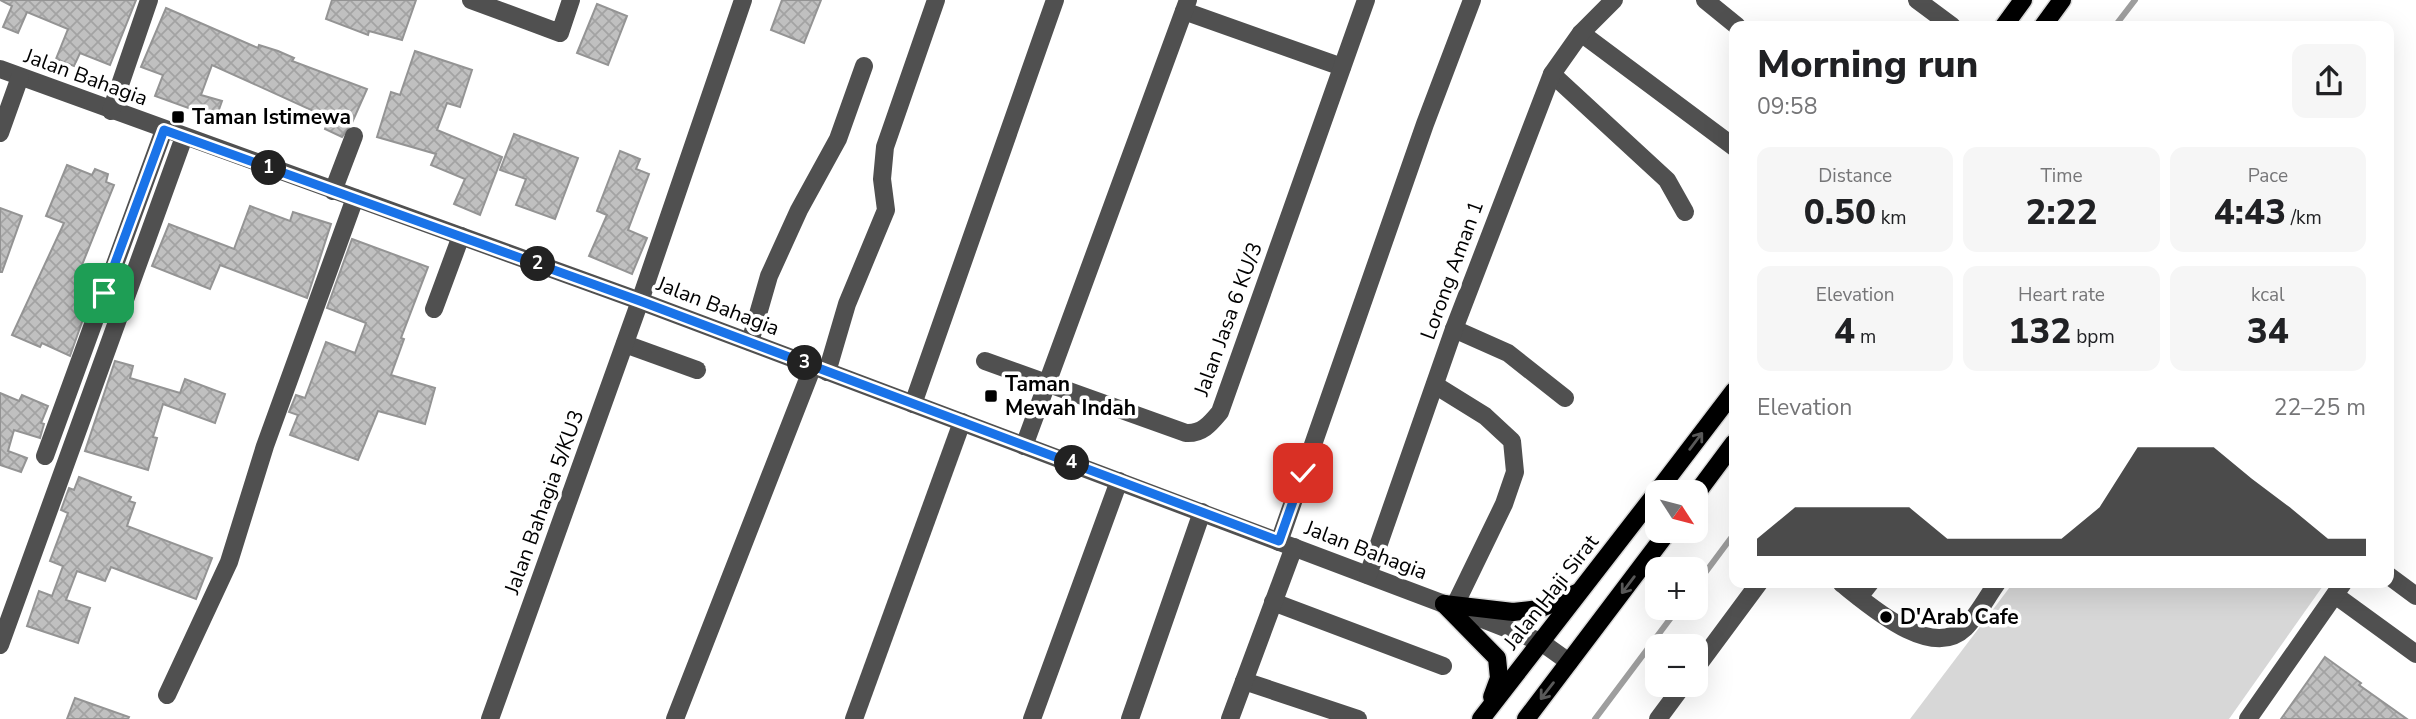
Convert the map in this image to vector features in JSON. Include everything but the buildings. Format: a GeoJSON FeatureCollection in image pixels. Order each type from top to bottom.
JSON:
{"type":"FeatureCollection","features":[{"type":"Feature","properties":{"kind":"main road"},"geometry":{"type":"LineString","coordinates":[[2008,21],[2023,0]]}},
{"type":"Feature","properties":{"kind":"main road"},"geometry":{"type":"LineString","coordinates":[[2047,21],[2062,0]]}},
{"type":"Feature","properties":{"kind":"main road","name":"Jalan Haji Sirat"},"geometry":{"type":"LineString","coordinates":[[1666,480],[1729,398]]}},
{"type":"Feature","properties":{"kind":"main road"},"geometry":{"type":"LineString","coordinates":[[1706,480],[1729,450]]}},
{"type":"Feature","properties":{"kind":"main road","name":"Jalan Haji Sirat"},"geometry":{"type":"LineString","coordinates":[[1484,715],[1645,508]]}},
{"type":"Feature","properties":{"kind":"main road"},"geometry":{"type":"LineString","coordinates":[[1525,719],[1659,543]]}},
{"type":"Feature","properties":{"kind":"main road"},"geometry":{"type":"LineString","coordinates":[[1449,604],[1513,612],[1539,609],[1582,591]]}},
{"type":"Feature","properties":{"kind":"main road"},"geometry":{"type":"LineString","coordinates":[[1449,604],[1497,658],[1499,678],[1484,715]]}},
{"type":"Feature","properties":{"kind":"street"},"geometry":{"type":"LineString","coordinates":[[111,111],[149,0]]}},
{"type":"Feature","properties":{"kind":"street"},"geometry":{"type":"LineString","coordinates":[[471,0],[560,33],[571,0]]}},
{"type":"Feature","properties":{"kind":"street","name":"Jalan Bahagia 5/KU3"},"geometry":{"type":"LineString","coordinates":[[490,719],[625,344],[743,0]]}},
{"type":"Feature","properties":{"kind":"street"},"geometry":{"type":"LineString","coordinates":[[676,719],[886,210],[882,178],[885,147],[936,0]]}},
{"type":"Feature","properties":{"kind":"street"},"geometry":{"type":"LineString","coordinates":[[913,404],[1055,0]]}},
{"type":"Feature","properties":{"kind":"street","name":"Jalan Jasa 6 KU/3"},"geometry":{"type":"LineString","coordinates":[[985,361],[1186,433],[1197,434],[1210,425],[1220,412],[1366,0]]}},
{"type":"Feature","properties":{"kind":"street"},"geometry":{"type":"LineString","coordinates":[[1230,719],[1273,602],[1286,544],[1425,124],[1472,0]]}},
{"type":"Feature","properties":{"kind":"street","name":"Lorong Aman 1"},"geometry":{"type":"LineString","coordinates":[[1368,575],[1454,328],[1552,74],[1581,33],[1614,0]]}},
{"type":"Feature","properties":{"kind":"street"},"geometry":{"type":"LineString","coordinates":[[1705,0],[1731,21]]}},
{"type":"Feature","properties":{"kind":"street"},"geometry":{"type":"LineString","coordinates":[[1917,0],[1945,21]]}},
{"type":"Feature","properties":{"kind":"street"},"geometry":{"type":"LineString","coordinates":[[1024,446],[1186,5],[1342,67]]}},
{"type":"Feature","properties":{"kind":"street"},"geometry":{"type":"LineString","coordinates":[[1581,33],[1729,143]]}},
{"type":"Feature","properties":{"kind":"street"},"geometry":{"type":"LineString","coordinates":[[750,342],[769,276],[799,210],[838,139],[864,66]]}},
{"type":"Feature","properties":{"kind":"street","name":"Jalan Bahagia"},"geometry":{"type":"LineString","coordinates":[[0,69],[640,301],[1449,604],[1541,642],[1569,662]]}},
{"type":"Feature","properties":{"kind":"street"},"geometry":{"type":"LineString","coordinates":[[1552,74],[1667,180],[1685,212]]}},
{"type":"Feature","properties":{"kind":"street"},"geometry":{"type":"LineString","coordinates":[[0,133],[20,77]]}},
{"type":"Feature","properties":{"kind":"street"},"geometry":{"type":"LineString","coordinates":[[45,456],[164,130]]}},
{"type":"Feature","properties":{"kind":"street"},"geometry":{"type":"LineString","coordinates":[[0,645],[184,136]]}},
{"type":"Feature","properties":{"kind":"street"},"geometry":{"type":"LineString","coordinates":[[333,191],[354,136]]}},
{"type":"Feature","properties":{"kind":"street"},"geometry":{"type":"LineString","coordinates":[[167,695],[229,562],[265,446],[355,198]]}},
{"type":"Feature","properties":{"kind":"street"},"geometry":{"type":"LineString","coordinates":[[434,309],[461,236]]}},
{"type":"Feature","properties":{"kind":"street"},"geometry":{"type":"LineString","coordinates":[[1454,328],[1507,353],[1565,398]]}},
{"type":"Feature","properties":{"kind":"street"},"geometry":{"type":"LineString","coordinates":[[625,344],[697,370]]}},
{"type":"Feature","properties":{"kind":"street"},"geometry":{"type":"LineString","coordinates":[[1435,385],[1485,416],[1512,441],[1515,471],[1504,504],[1449,604]]}},
{"type":"Feature","properties":{"kind":"street"},"geometry":{"type":"LineString","coordinates":[[854,719],[962,422]]}},
{"type":"Feature","properties":{"kind":"street"},"geometry":{"type":"LineString","coordinates":[[1032,719],[1119,481]]}},
{"type":"Feature","properties":{"kind":"street"},"geometry":{"type":"LineString","coordinates":[[1130,719],[1202,512]]}},
{"type":"Feature","properties":{"kind":"street"},"geometry":{"type":"LineString","coordinates":[[2394,580],[2416,596]]}},
{"type":"Feature","properties":{"kind":"street"},"geometry":{"type":"LineString","coordinates":[[1708,652],[1755,588]]}},
{"type":"Feature","properties":{"kind":"street"},"geometry":{"type":"LineString","coordinates":[[1864,590],[1909,631],[1930,639],[1950,638],[1965,628],[1993,588]]}},
{"type":"Feature","properties":{"kind":"street"},"geometry":{"type":"LineString","coordinates":[[2248,719],[2339,589],[2416,654]]}},
{"type":"Feature","properties":{"kind":"street"},"geometry":{"type":"LineString","coordinates":[[1273,602],[1443,666]]}},
{"type":"Feature","properties":{"kind":"street"},"geometry":{"type":"LineString","coordinates":[[1244,681],[1357,719]]}},
{"type":"Feature","properties":{"kind":"street"},"geometry":{"type":"LineString","coordinates":[[1658,719],[1674,697]]}},
{"type":"Feature","properties":{"kind":"shaded area"},"geometry":{"type":"Polygon","coordinates":[[[2009,588],[2321,588],[2229,719],[1910,719],[2009,588]]]}},
{"type":"Feature","properties":{"kind":"waterway"},"geometry":{"type":"LineString","coordinates":[[2119,21],[2135,0]]}},
{"type":"Feature","properties":{"kind":"waterway"},"geometry":{"type":"LineString","coordinates":[[1708,569],[1729,541]]}},
{"type":"Feature","properties":{"kind":"waterway"},"geometry":{"type":"LineString","coordinates":[[1595,719],[1669,620]]}},
{"type":"Feature","properties":{"kind":"place","name":"Taman Istimewa"},"geometry":{"type":"Point","coordinates":[178,117]}},
{"type":"Feature","properties":{"kind":"place","name":"Taman Mewah Indah"},"geometry":{"type":"Point","coordinates":[991,396]}},
{"type":"Feature","properties":{"kind":"place","name":"D'Arab Cafe"},"geometry":{"type":"Point","coordinates":[1886,617]}},
{"type":"Feature","properties":{"kind":"route"},"geometry":{"type":"LineString","coordinates":[[104,293],[164,130],[640,301],[1279,541],[1303,473]]}}]}
